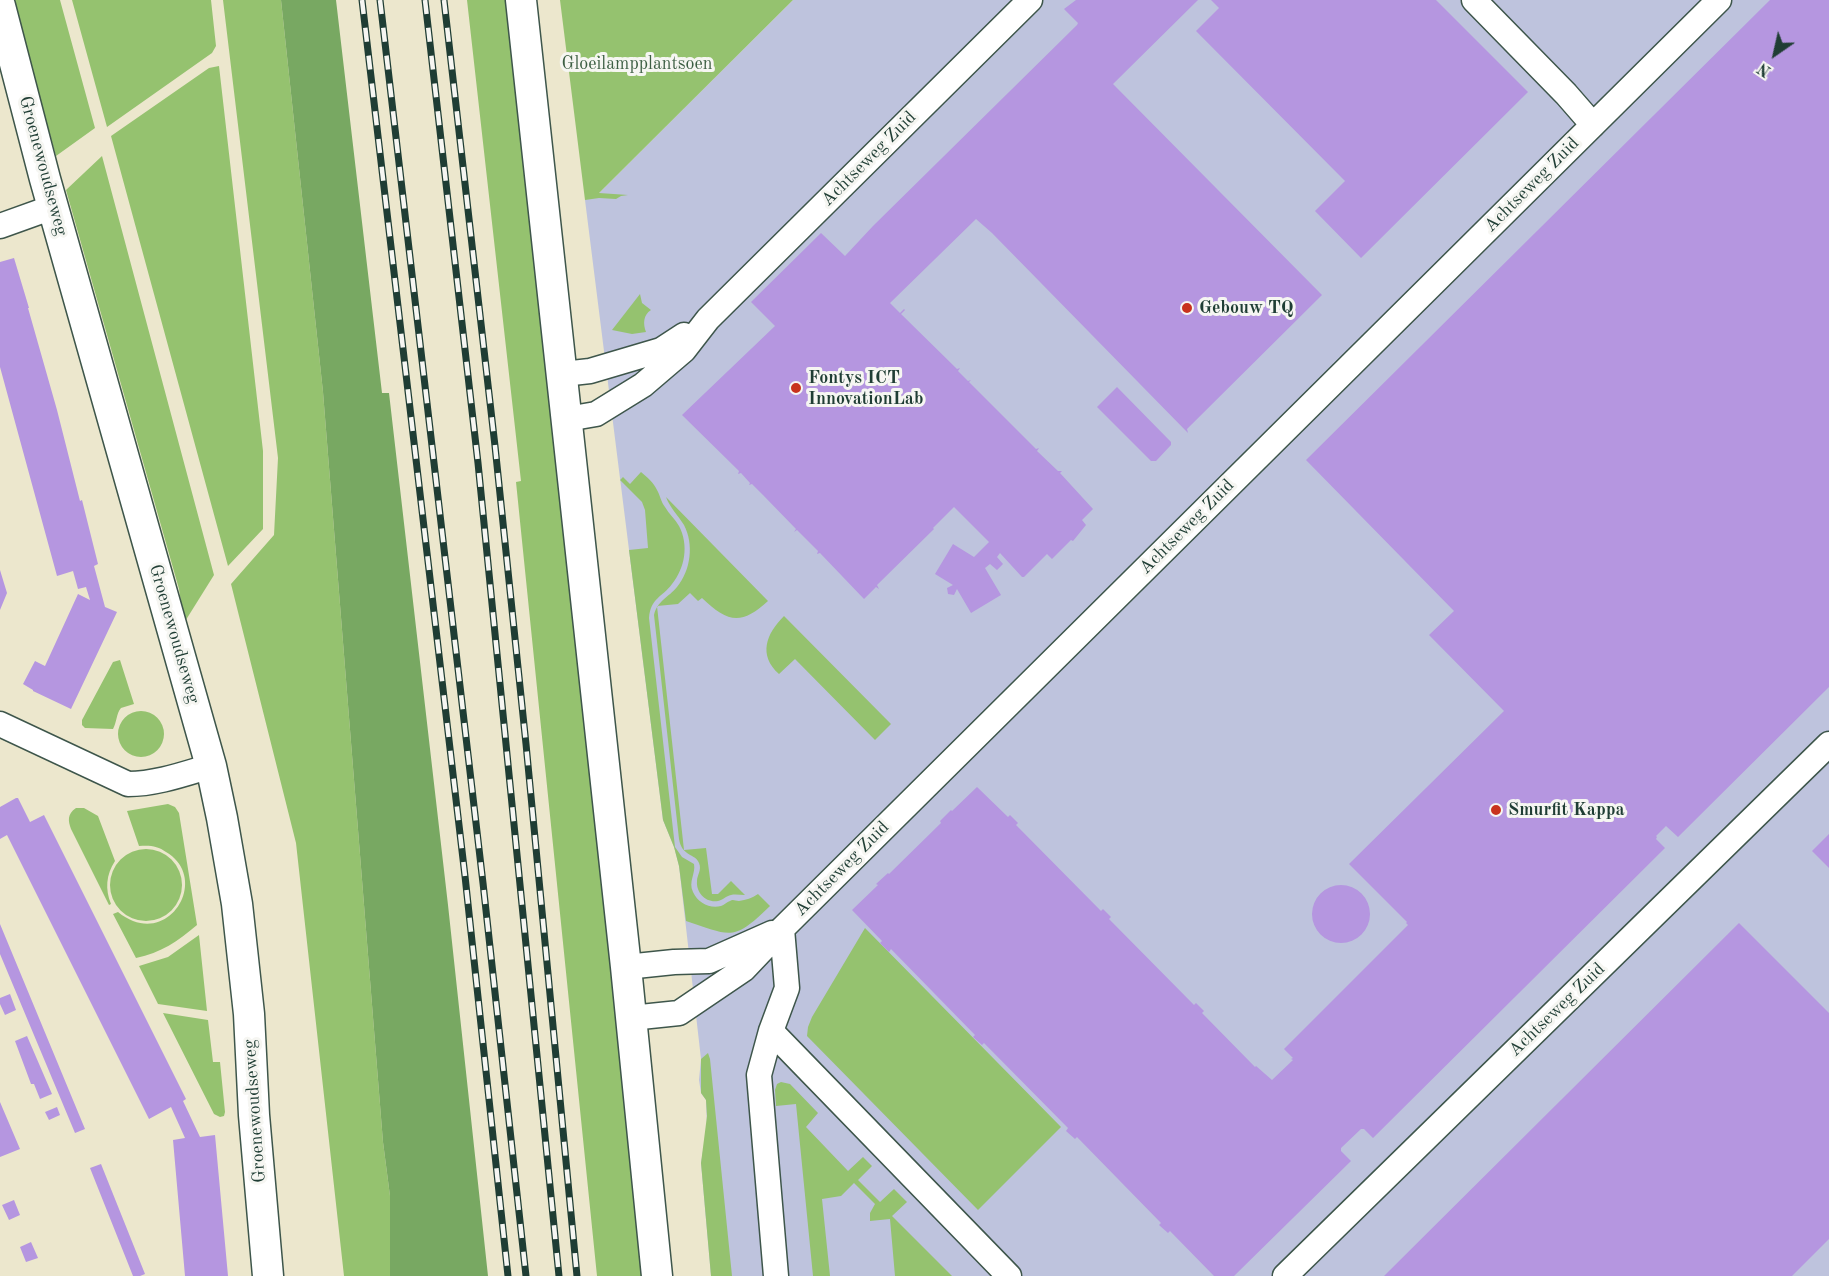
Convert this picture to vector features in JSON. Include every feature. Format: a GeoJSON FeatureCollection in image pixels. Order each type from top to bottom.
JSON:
{"type":"FeatureCollection","features":[{"type":"Feature","properties":{"kind":"street"},"geometry":{"type":"LineString","coordinates":[[521,0],[626,968],[657,1276]]}},
{"type":"Feature","properties":{"kind":"street","name":"Achtseweg Zuid"},"geometry":{"type":"LineString","coordinates":[[567,419],[596,414],[643,386],[684,350],[708,319],[1030,0]]}},
{"type":"Feature","properties":{"kind":"street","name":"Achtseweg Zuid"},"geometry":{"type":"LineString","coordinates":[[1474,0],[1566,94],[1593,125]]}},
{"type":"Feature","properties":{"kind":"street","name":"Achtseweg Zuid"},"geometry":{"type":"LineString","coordinates":[[631,1018],[679,1013],[744,969],[1719,0]]}},
{"type":"Feature","properties":{"kind":"street","name":"Groenewoudseweg"},"geometry":{"type":"LineString","coordinates":[[0,6],[53,207],[211,766],[222,818],[237,904],[245,981],[268,1276]]}},
{"type":"Feature","properties":{"kind":"street"},"geometry":{"type":"LineString","coordinates":[[0,226],[53,207]]}},
{"type":"Feature","properties":{"kind":"street","name":"Achtseweg Zuid"},"geometry":{"type":"LineString","coordinates":[[562,374],[590,371],[661,350],[708,319]]}},
{"type":"Feature","properties":{"kind":"street"},"geometry":{"type":"LineString","coordinates":[[0,724],[128,784],[165,779],[211,766]]}},
{"type":"Feature","properties":{"kind":"street","name":"Achtseweg Zuid"},"geometry":{"type":"LineString","coordinates":[[1285,1276],[1829,744]]}},
{"type":"Feature","properties":{"kind":"street","name":"Achtseweg Zuid"},"geometry":{"type":"LineString","coordinates":[[626,968],[674,962],[710,961],[782,929]]}},
{"type":"Feature","properties":{"kind":"street","name":"Achtseweg Zuid"},"geometry":{"type":"LineString","coordinates":[[776,1276],[759,1075],[771,1031],[787,988],[782,929]]}},
{"type":"Feature","properties":{"kind":"street"},"geometry":{"type":"LineString","coordinates":[[771,1031],[1009,1276]]}},
{"type":"Feature","properties":{"kind":"shaded area"},"geometry":{"type":"Polygon","coordinates":[[[793,0],[1829,0],[1829,1276],[711,1276],[701,1163],[707,1126],[706,1100],[701,1093],[699,1080],[701,1059],[679,866],[663,820],[585,200],[589,195],[598,194],[793,0]]]}},
{"type":"Feature","properties":{"kind":"green space"},"geometry":{"type":"Polygon","coordinates":[[[12,0],[60,0],[95,128],[56,156],[12,0]]]}},
{"type":"Feature","properties":{"kind":"green space"},"geometry":{"type":"Polygon","coordinates":[[[72,0],[211,0],[216,46],[212,53],[107,127],[72,0]]]}},
{"type":"Feature","properties":{"kind":"green space"},"geometry":{"type":"Polygon","coordinates":[[[223,0],[281,0],[323,392],[383,1142],[390,1196],[390,1276],[344,1276],[296,843],[231,584],[274,535],[278,458],[223,0]]]}},
{"type":"Feature","properties":{"kind":"green space"},"geometry":{"type":"Polygon","coordinates":[[[281,0],[336,0],[382,393],[389,393],[488,1276],[390,1276],[390,1196],[383,1142],[323,392],[281,0]]]}},
{"type":"Feature","properties":{"kind":"green space"},"geometry":{"type":"Polygon","coordinates":[[[467,0],[507,0],[585,690],[644,1276],[597,1276],[516,482],[521,481],[467,0]]]}},
{"type":"Feature","properties":{"kind":"green space","name":"Gloeilampplantsoen"},"geometry":{"type":"Polygon","coordinates":[[[560,0],[793,0],[599,193],[628,195],[616,199],[585,200],[560,0]]]}},
{"type":"Feature","properties":{"kind":"green space"},"geometry":{"type":"Polygon","coordinates":[[[219,66],[263,451],[263,529],[228,566],[111,136],[209,68],[219,66]]]}},
{"type":"Feature","properties":{"kind":"green space"},"geometry":{"type":"Polygon","coordinates":[[[102,156],[214,575],[184,623],[179,589],[66,190],[102,156]]]}},
{"type":"Feature","properties":{"kind":"green space"},"geometry":{"type":"Polygon","coordinates":[[[640,294],[642,303],[651,310],[646,314],[644,320],[646,332],[632,334],[612,330],[640,294]]]}},
{"type":"Feature","properties":{"kind":"green space"},"geometry":{"type":"Polygon","coordinates":[[[641,472],[656,487],[664,505],[679,526],[685,548],[680,571],[668,589],[652,606],[649,618],[675,847],[682,857],[694,864],[692,888],[695,896],[701,902],[717,907],[731,900],[744,900],[758,894],[770,906],[748,926],[731,933],[686,921],[679,866],[663,820],[629,550],[648,548],[645,510],[642,502],[620,480],[623,477],[630,484],[641,472]]]}},
{"type":"Feature","properties":{"kind":"green space"},"geometry":{"type":"Polygon","coordinates":[[[666,497],[768,601],[750,614],[734,618],[719,612],[702,598],[698,601],[690,593],[678,604],[658,606],[682,580],[690,557],[687,532],[666,497]]]}},
{"type":"Feature","properties":{"kind":"green space"},"geometry":{"type":"Polygon","coordinates":[[[657,607],[684,850],[679,839],[654,615],[657,607]]]}},
{"type":"Feature","properties":{"kind":"green space"},"geometry":{"type":"Polygon","coordinates":[[[784,616],[891,724],[875,740],[795,659],[779,674],[772,667],[768,659],[767,645],[773,630],[784,616]]]}},
{"type":"Feature","properties":{"kind":"green space"},"geometry":{"type":"Polygon","coordinates":[[[120,660],[134,704],[121,708],[113,729],[85,728],[82,720],[113,662],[120,660]]]}},
{"type":"Feature","properties":{"kind":"green space"},"geometry":{"type":"Polygon","coordinates":[[[146,711],[158,717],[163,725],[163,743],[158,751],[150,756],[136,757],[128,754],[121,747],[118,729],[121,721],[128,714],[146,711]]]}},
{"type":"Feature","properties":{"kind":"green space"},"geometry":{"type":"Polygon","coordinates":[[[168,804],[175,807],[179,813],[197,925],[169,946],[136,958],[113,914],[118,912],[136,922],[153,923],[167,918],[178,907],[184,893],[185,878],[179,864],[166,852],[154,846],[139,846],[127,811],[168,804]]]}},
{"type":"Feature","properties":{"kind":"green space"},"geometry":{"type":"Polygon","coordinates":[[[76,808],[84,808],[98,816],[115,861],[107,882],[111,904],[109,905],[70,826],[70,815],[76,808]]]}},
{"type":"Feature","properties":{"kind":"green space"},"geometry":{"type":"Polygon","coordinates":[[[706,848],[712,894],[718,894],[731,881],[745,895],[731,895],[714,901],[706,899],[698,889],[697,879],[700,868],[695,858],[684,850],[706,848]]]}},
{"type":"Feature","properties":{"kind":"green space"},"geometry":{"type":"Polygon","coordinates":[[[146,849],[166,855],[176,865],[182,885],[176,905],[166,915],[146,921],[126,915],[116,905],[110,885],[116,865],[126,855],[146,849]]]}},
{"type":"Feature","properties":{"kind":"green space"},"geometry":{"type":"Polygon","coordinates":[[[865,928],[1061,1127],[978,1210],[807,1036],[812,1017],[865,928]]]}},
{"type":"Feature","properties":{"kind":"green space"},"geometry":{"type":"Polygon","coordinates":[[[199,935],[207,1011],[158,1004],[139,966],[168,957],[199,935]]]}},
{"type":"Feature","properties":{"kind":"green space"},"geometry":{"type":"Polygon","coordinates":[[[163,1013],[208,1020],[213,1062],[220,1062],[224,1116],[214,1114],[163,1013]]]}},
{"type":"Feature","properties":{"kind":"green space"},"geometry":{"type":"Polygon","coordinates":[[[708,1053],[732,1276],[711,1276],[701,1163],[707,1116],[706,1100],[701,1093],[701,1059],[708,1053]]]}},
{"type":"Feature","properties":{"kind":"green space"},"geometry":{"type":"Polygon","coordinates":[[[781,1082],[790,1084],[818,1113],[806,1127],[848,1171],[863,1157],[872,1166],[858,1180],[880,1202],[894,1189],[907,1202],[892,1216],[952,1276],[895,1276],[890,1219],[870,1221],[870,1213],[875,1204],[854,1183],[841,1196],[822,1199],[830,1276],[813,1276],[796,1104],[776,1106],[775,1090],[777,1084],[781,1082]]]}},
{"type":"Feature","properties":{"kind":"building","name":"Gebouw TQ"},"geometry":{"type":"Polygon","coordinates":[[[1076,0],[1198,0],[1113,84],[1322,295],[1187,429],[1188,433],[976,219],[890,303],[900,313],[905,310],[901,314],[957,369],[960,368],[958,371],[968,381],[971,380],[969,382],[1036,449],[1039,448],[1037,451],[1058,471],[1062,471],[1060,473],[1093,509],[1082,520],[1086,525],[1073,541],[1071,540],[1052,559],[1047,554],[1024,577],[1000,553],[997,557],[1003,564],[997,570],[990,564],[985,568],[1001,595],[971,613],[957,589],[954,595],[948,594],[947,588],[953,585],[935,574],[953,544],[974,557],[989,542],[954,507],[877,585],[879,589],[876,587],[864,599],[820,553],[817,554],[818,551],[797,530],[794,532],[796,529],[752,484],[749,485],[750,483],[741,473],[738,474],[739,471],[682,415],[775,326],[751,302],[821,233],[845,256],[1077,25],[1078,23],[1064,9],[1076,0]]]}},
{"type":"Feature","properties":{"kind":"building"},"geometry":{"type":"Polygon","coordinates":[[[1211,0],[1436,0],[1528,92],[1361,258],[1315,211],[1345,181],[1196,31],[1219,8],[1211,0]]]}},
{"type":"Feature","properties":{"kind":"building"},"geometry":{"type":"Polygon","coordinates":[[[1770,0],[1829,0],[1829,687],[1678,837],[1666,826],[1656,836],[1665,848],[1373,1138],[1361,1129],[1341,1148],[1341,1151],[1351,1161],[1234,1276],[1214,1276],[1170,1231],[1168,1233],[1159,1225],[1161,1223],[1077,1137],[1075,1139],[1066,1131],[1068,1128],[984,1043],[982,1045],[973,1037],[975,1035],[891,949],[889,952],[880,943],[882,941],[852,910],[878,885],[876,884],[941,823],[940,821],[951,810],[977,787],[1008,817],[1010,815],[1018,823],[1016,825],[1101,911],[1103,909],[1111,917],[1109,919],[1194,1005],[1196,1003],[1204,1011],[1202,1013],[1255,1067],[1272,1080],[1293,1060],[1284,1049],[1408,925],[1349,864],[1504,711],[1429,635],[1454,611],[1306,460],[1770,0]]]}},
{"type":"Feature","properties":{"kind":"building"},"geometry":{"type":"Polygon","coordinates":[[[14,258],[80,501],[82,500],[98,564],[94,566],[105,607],[117,612],[71,709],[23,684],[35,661],[45,666],[78,594],[90,600],[86,587],[78,589],[73,571],[57,576],[0,367],[0,262],[14,258]]]}},
{"type":"Feature","properties":{"kind":"building"},"geometry":{"type":"Polygon","coordinates":[[[1117,387],[1171,442],[1171,445],[1156,461],[1151,461],[1097,407],[1117,387]]]}},
{"type":"Feature","properties":{"kind":"building"},"geometry":{"type":"Polygon","coordinates":[[[0,570],[7,593],[0,610],[0,570]]]}},
{"type":"Feature","properties":{"kind":"building"},"geometry":{"type":"Polygon","coordinates":[[[16,798],[30,822],[44,815],[186,1099],[183,1101],[200,1137],[215,1135],[228,1276],[185,1276],[173,1140],[185,1138],[171,1107],[149,1119],[7,835],[0,839],[0,807],[16,798]]]}},
{"type":"Feature","properties":{"kind":"building"},"geometry":{"type":"Polygon","coordinates":[[[1829,834],[1829,868],[1812,851],[1829,834]]]}},
{"type":"Feature","properties":{"kind":"building"},"geometry":{"type":"Polygon","coordinates":[[[1335,885],[1347,885],[1362,893],[1370,908],[1370,920],[1362,935],[1347,943],[1335,943],[1320,935],[1312,920],[1312,908],[1320,893],[1335,885]]]}},
{"type":"Feature","properties":{"kind":"building"},"geometry":{"type":"Polygon","coordinates":[[[1739,923],[1829,1013],[1829,1239],[1792,1276],[1384,1276],[1739,923]]]}},
{"type":"Feature","properties":{"kind":"building"},"geometry":{"type":"Polygon","coordinates":[[[0,924],[85,1129],[75,1133],[0,954],[0,924]]]}},
{"type":"Feature","properties":{"kind":"building"},"geometry":{"type":"Polygon","coordinates":[[[10,994],[16,1010],[5,1015],[0,998],[10,994]]]}},
{"type":"Feature","properties":{"kind":"building"},"geometry":{"type":"Polygon","coordinates":[[[27,1036],[52,1094],[40,1099],[34,1084],[31,1084],[15,1041],[27,1036]]]}},
{"type":"Feature","properties":{"kind":"building"},"geometry":{"type":"Polygon","coordinates":[[[0,1102],[20,1149],[0,1157],[0,1102]]]}},
{"type":"Feature","properties":{"kind":"building"},"geometry":{"type":"Polygon","coordinates":[[[57,1107],[60,1115],[49,1120],[45,1112],[57,1107]]]}},
{"type":"Feature","properties":{"kind":"building"},"geometry":{"type":"Polygon","coordinates":[[[101,1164],[145,1274],[140,1276],[133,1276],[90,1168],[101,1164]]]}},
{"type":"Feature","properties":{"kind":"building"},"geometry":{"type":"Polygon","coordinates":[[[14,1200],[20,1215],[9,1220],[2,1205],[14,1200]]]}},
{"type":"Feature","properties":{"kind":"building"},"geometry":{"type":"Polygon","coordinates":[[[31,1242],[38,1258],[26,1262],[20,1247],[31,1242]]]}},
{"type":"Feature","properties":{"kind":"railway"},"geometry":{"type":"LineString","coordinates":[[362,0],[465,876],[508,1276]]}},
{"type":"Feature","properties":{"kind":"railway"},"geometry":{"type":"LineString","coordinates":[[380,0],[483,883],[526,1276]]}},
{"type":"Feature","properties":{"kind":"railway"},"geometry":{"type":"LineString","coordinates":[[425,0],[478,463],[559,1276]]}},
{"type":"Feature","properties":{"kind":"railway"},"geometry":{"type":"LineString","coordinates":[[444,0],[495,446],[577,1276]]}},
{"type":"Feature","properties":{"kind":"place","name":"Gebouw TQ"},"geometry":{"type":"Point","coordinates":[1187,308]}},
{"type":"Feature","properties":{"kind":"place","name":"Fontys ICT InnovationLab"},"geometry":{"type":"Point","coordinates":[796,388]}},
{"type":"Feature","properties":{"kind":"place","name":"Smurfit Kappa"},"geometry":{"type":"Point","coordinates":[1496,810]}}]}
